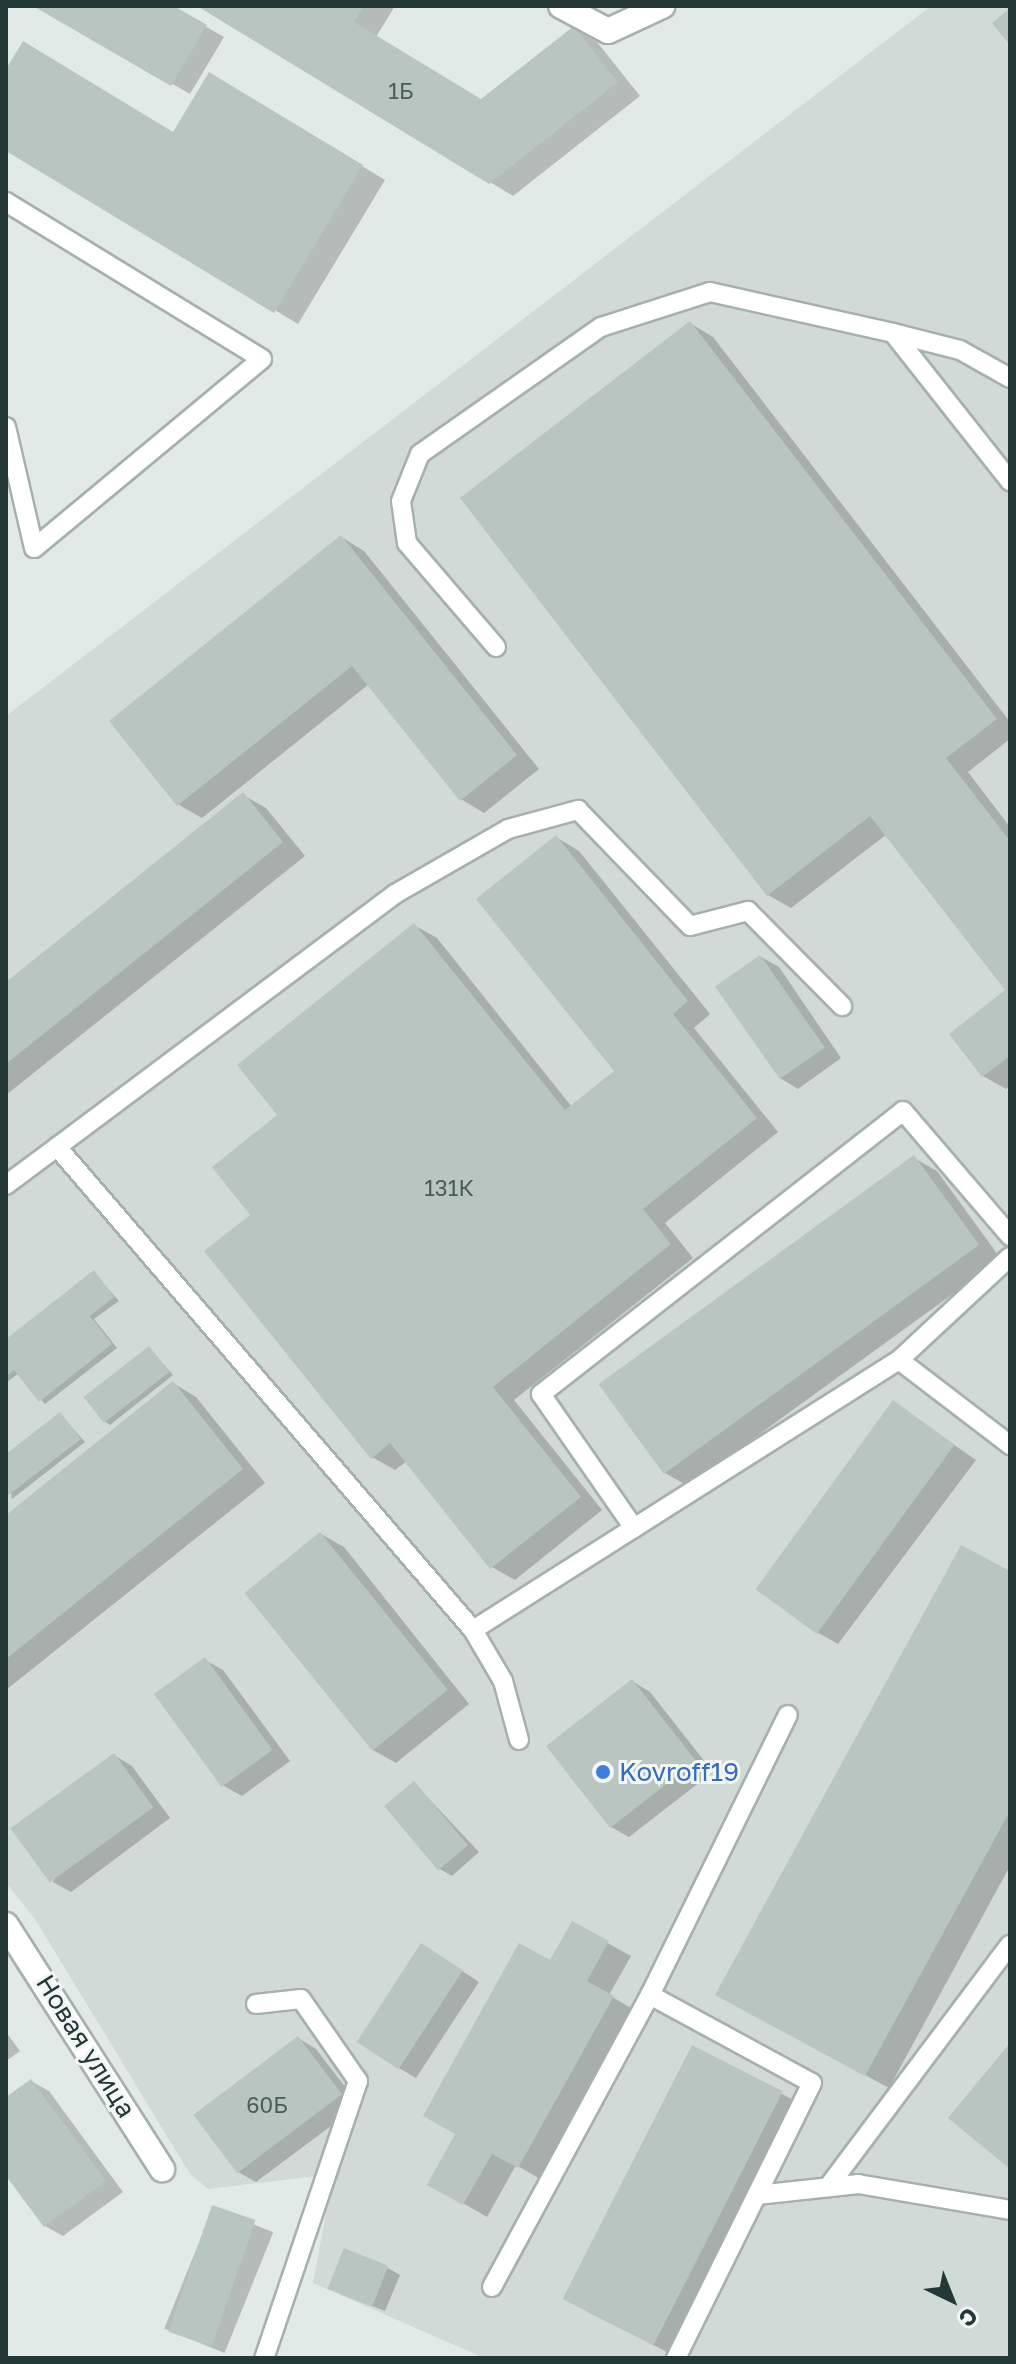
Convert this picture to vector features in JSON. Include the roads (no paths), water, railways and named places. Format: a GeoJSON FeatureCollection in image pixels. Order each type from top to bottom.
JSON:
{"type":"FeatureCollection","features":[{"type":"Feature","properties":{"kind":"street"},"geometry":{"type":"LineString","coordinates":[[561,6],[608,31],[662,6]]}},
{"type":"Feature","properties":{"kind":"street","name":"Новая улица"},"geometry":{"type":"LineString","coordinates":[[6,1925],[162,2169]]}},
{"type":"Feature","properties":{"kind":"lane"},"geometry":{"type":"LineString","coordinates":[[6,202],[262,359],[34,548],[6,427]]}},
{"type":"Feature","properties":{"kind":"lane"},"geometry":{"type":"LineString","coordinates":[[496,647],[407,543],[401,501],[420,454],[601,327],[710,292],[960,350],[1010,378]]}},
{"type":"Feature","properties":{"kind":"lane"},"geometry":{"type":"LineString","coordinates":[[893,333],[1010,481]]}},
{"type":"Feature","properties":{"kind":"lane"},"geometry":{"type":"LineString","coordinates":[[6,1185],[395,894],[508,829],[578,810],[690,926],[748,911],[842,1006]]}},
{"type":"Feature","properties":{"kind":"lane"},"geometry":{"type":"LineString","coordinates":[[634,1528],[541,1394],[903,1111],[1010,1236]]}},
{"type":"Feature","properties":{"kind":"lane"},"geometry":{"type":"LineString","coordinates":[[57,1147],[473,1630],[503,1681],[519,1740]]}},
{"type":"Feature","properties":{"kind":"lane"},"geometry":{"type":"LineString","coordinates":[[473,1630],[899,1360],[1010,1257]]}},
{"type":"Feature","properties":{"kind":"lane"},"geometry":{"type":"LineString","coordinates":[[899,1360],[1010,1445]]}},
{"type":"Feature","properties":{"kind":"lane"},"geometry":{"type":"LineString","coordinates":[[492,2287],[650,1995],[788,1715]]}},
{"type":"Feature","properties":{"kind":"lane"},"geometry":{"type":"LineString","coordinates":[[828,2187],[1010,1945]]}},
{"type":"Feature","properties":{"kind":"lane"},"geometry":{"type":"LineString","coordinates":[[650,1995],[812,2083],[676,2358]]}},
{"type":"Feature","properties":{"kind":"lane"},"geometry":{"type":"LineString","coordinates":[[256,2004],[301,1999],[358,2081],[264,2358]]}},
{"type":"Feature","properties":{"kind":"lane"},"geometry":{"type":"LineString","coordinates":[[757,2195],[858,2184],[1010,2210]]}},
{"type":"Feature","properties":{"kind":"place","name":"Kovroff19"},"geometry":{"type":"Point","coordinates":[603,1772]}}]}
